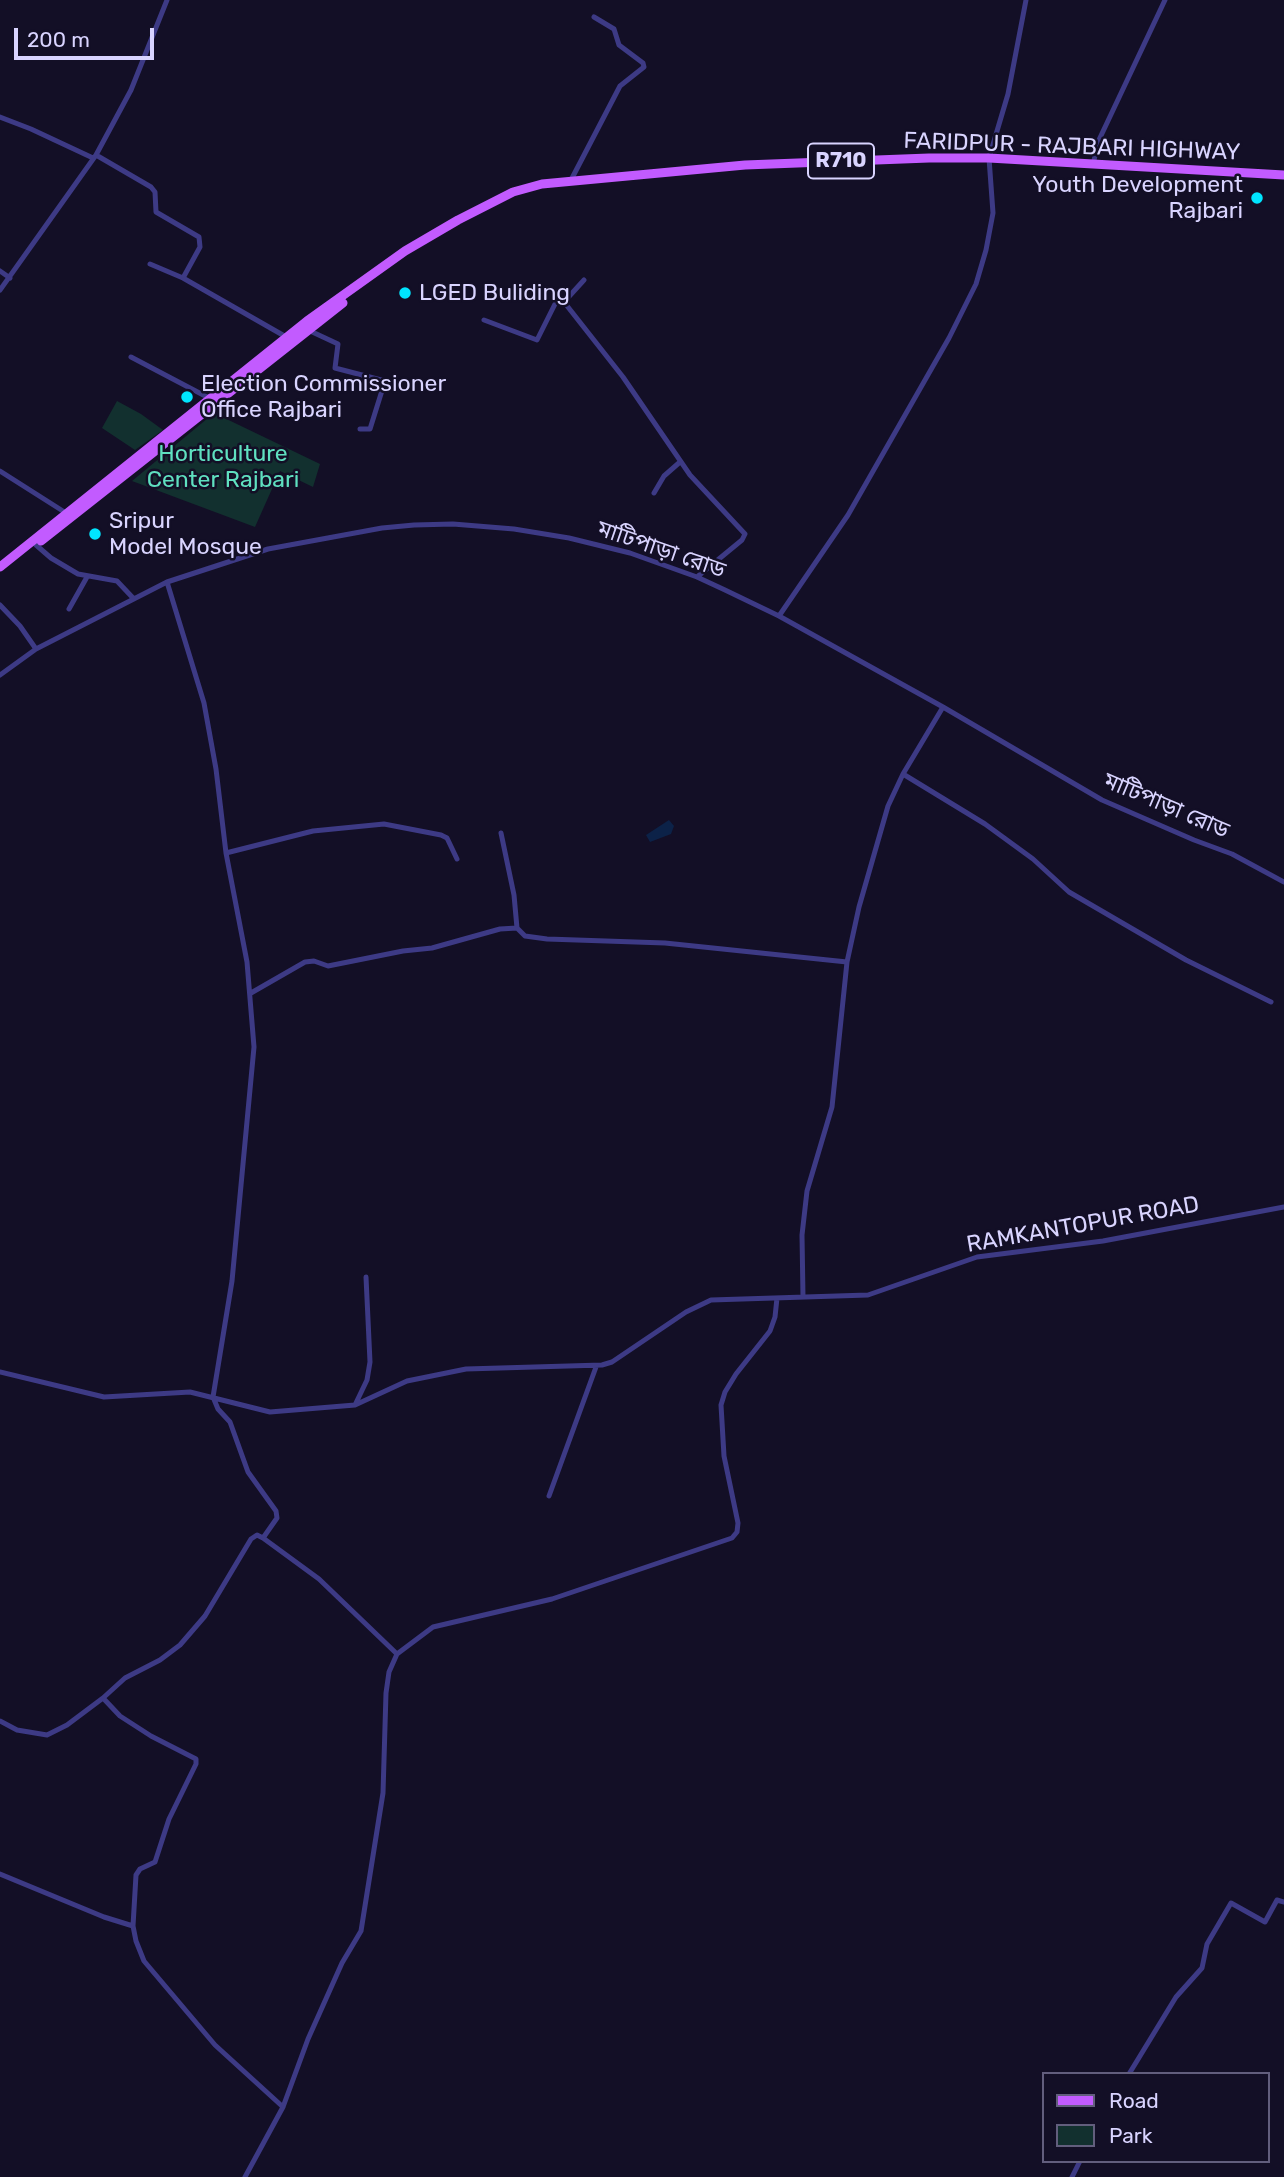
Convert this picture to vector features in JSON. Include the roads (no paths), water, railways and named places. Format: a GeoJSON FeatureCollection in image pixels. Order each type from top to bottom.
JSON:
{"type":"FeatureCollection","features":[{"type":"Feature","properties":{"kind":"main road","name":"FARIDPUR - RAJBARI HIGHWAY"},"geometry":{"type":"LineString","coordinates":[[414,248],[458,220],[513,192],[541,184],[745,165],[989,158],[1284,176]]}},
{"type":"Feature","properties":{"kind":"main road"},"geometry":{"type":"LineString","coordinates":[[0,573],[290,339],[308,330],[414,248]]}},
{"type":"Feature","properties":{"kind":"main road"},"geometry":{"type":"LineString","coordinates":[[0,567],[209,398],[405,251],[414,248]]}},
{"type":"Feature","properties":{"kind":"street"},"geometry":{"type":"LineString","coordinates":[[0,289],[95,157],[131,90],[167,0]]}},
{"type":"Feature","properties":{"kind":"street"},"geometry":{"type":"LineString","coordinates":[[779,616],[848,515],[949,338],[976,284],[993,213],[989,158],[1008,94],[1026,0]]}},
{"type":"Feature","properties":{"kind":"street"},"geometry":{"type":"LineString","coordinates":[[1093,165],[1098,142],[1165,0]]}},
{"type":"Feature","properties":{"kind":"street"},"geometry":{"type":"LineString","coordinates":[[570,182],[620,86],[643,66],[643,63],[619,45],[614,29],[594,18]]}},
{"type":"Feature","properties":{"kind":"street"},"geometry":{"type":"LineString","coordinates":[[0,117],[95,157],[154,189],[156,212],[199,237],[200,247],[183,278]]}},
{"type":"Feature","properties":{"kind":"street"},"geometry":{"type":"LineString","coordinates":[[150,264],[183,278],[290,339]]}},
{"type":"Feature","properties":{"kind":"street"},"geometry":{"type":"LineString","coordinates":[[0,271],[10,278]]}},
{"type":"Feature","properties":{"kind":"street"},"geometry":{"type":"LineString","coordinates":[[564,302],[584,280]]}},
{"type":"Feature","properties":{"kind":"street"},"geometry":{"type":"LineString","coordinates":[[484,320],[537,340],[556,302],[559,299],[564,302],[623,377],[680,462],[745,534],[743,540],[696,577]]}},
{"type":"Feature","properties":{"kind":"street"},"geometry":{"type":"LineString","coordinates":[[308,330],[338,344],[334,366],[337,369],[385,381],[370,429],[360,429]]}},
{"type":"Feature","properties":{"kind":"street"},"geometry":{"type":"LineString","coordinates":[[131,357],[209,398]]}},
{"type":"Feature","properties":{"kind":"street"},"geometry":{"type":"LineString","coordinates":[[653,492],[664,476],[680,462]]}},
{"type":"Feature","properties":{"kind":"street"},"geometry":{"type":"LineString","coordinates":[[0,471],[66,513]]}},
{"type":"Feature","properties":{"kind":"street","name":"মাটিপাড়া রোড"},"geometry":{"type":"LineString","coordinates":[[0,674],[36,649],[167,582],[268,549],[382,528],[453,524],[514,529],[569,538],[630,553],[696,577],[779,616],[943,707],[1102,800],[1232,854],[1284,882]]}},
{"type":"Feature","properties":{"kind":"street"},"geometry":{"type":"LineString","coordinates":[[36,545],[60,564],[87,577],[113,579],[134,599]]}},
{"type":"Feature","properties":{"kind":"street"},"geometry":{"type":"LineString","coordinates":[[69,609],[87,577]]}},
{"type":"Feature","properties":{"kind":"street"},"geometry":{"type":"LineString","coordinates":[[167,582],[204,703],[216,769],[226,853],[251,993],[254,1047],[251,1095],[232,1282],[213,1398],[218,1409],[230,1422],[248,1472],[276,1511],[276,1518],[263,1538]]}},
{"type":"Feature","properties":{"kind":"street"},"geometry":{"type":"LineString","coordinates":[[0,605],[20,625],[36,649]]}},
{"type":"Feature","properties":{"kind":"street"},"geometry":{"type":"LineString","coordinates":[[803,1297],[802,1235],[807,1191],[832,1107],[847,962],[874,849],[888,806],[903,774],[943,707]]}},
{"type":"Feature","properties":{"kind":"street"},"geometry":{"type":"LineString","coordinates":[[903,774],[985,824],[1033,859],[1069,892],[1186,960],[1271,1002]]}},
{"type":"Feature","properties":{"kind":"street"},"geometry":{"type":"LineString","coordinates":[[226,853],[313,831],[384,824],[441,835],[447,838],[457,859]]}},
{"type":"Feature","properties":{"kind":"street"},"geometry":{"type":"LineString","coordinates":[[501,833],[514,895],[517,928],[525,936],[665,943],[847,962]]}},
{"type":"Feature","properties":{"kind":"street"},"geometry":{"type":"LineString","coordinates":[[251,993],[305,962],[314,961],[328,966],[432,948],[500,929],[517,928]]}},
{"type":"Feature","properties":{"kind":"street","name":"RAMKANTOPUR ROAD"},"geometry":{"type":"LineString","coordinates":[[0,1372],[104,1396],[190,1392],[270,1412],[355,1405],[407,1381],[466,1369],[596,1367],[612,1362],[655,1331],[712,1300],[869,1295],[977,1257],[1103,1241],[1284,1207]]}},
{"type":"Feature","properties":{"kind":"street"},"geometry":{"type":"LineString","coordinates":[[355,1405],[367,1380],[370,1363],[366,1277]]}},
{"type":"Feature","properties":{"kind":"street"},"geometry":{"type":"LineString","coordinates":[[245,2177],[283,2107],[308,2039],[342,1963],[360,1931],[383,1793],[386,1693],[389,1672],[397,1654],[433,1627],[552,1599],[732,1538],[737,1532],[738,1523],[724,1456],[721,1405],[736,1374],[773,1325],[777,1298]]}},
{"type":"Feature","properties":{"kind":"street"},"geometry":{"type":"LineString","coordinates":[[549,1496],[596,1367]]}},
{"type":"Feature","properties":{"kind":"street"},"geometry":{"type":"LineString","coordinates":[[0,1721],[17,1730],[47,1735],[67,1725],[125,1678],[160,1660],[180,1644],[205,1616],[251,1539],[257,1535],[319,1579],[397,1654]]}},
{"type":"Feature","properties":{"kind":"street"},"geometry":{"type":"LineString","coordinates":[[103,1698],[130,1723],[196,1759],[169,1819],[155,1863],[140,1869],[136,1875],[133,1926],[140,1956],[215,2045],[283,2107]]}},
{"type":"Feature","properties":{"kind":"street"},"geometry":{"type":"LineString","coordinates":[[0,1874],[104,1917],[133,1926]]}},
{"type":"Feature","properties":{"kind":"street"},"geometry":{"type":"LineString","coordinates":[[1130,2072],[1176,1997],[1202,1968],[1206,1944],[1231,1903],[1265,1922],[1277,1900],[1284,1902]]}},
{"type":"Feature","properties":{"kind":"water"},"geometry":{"type":"Polygon","coordinates":[[[669,820],[674,826],[671,834],[650,842],[646,835],[669,820]]]}},
{"type":"Feature","properties":{"kind":"place","name":"Youth Development Rajbari"},"geometry":{"type":"Point","coordinates":[1257,198]}},
{"type":"Feature","properties":{"kind":"place","name":"LGED Buliding"},"geometry":{"type":"Point","coordinates":[405,293]}},
{"type":"Feature","properties":{"kind":"place","name":"Election Commissioner Office Rajbari"},"geometry":{"type":"Point","coordinates":[187,397]}},
{"type":"Feature","properties":{"kind":"place","name":"Sripur Model Mosque"},"geometry":{"type":"Point","coordinates":[95,534]}},
{"type":"Feature","properties":{"kind":"park label","name":"Horticulture Center Rajbari"},"geometry":{"type":"Point","coordinates":[223,467]}}]}
